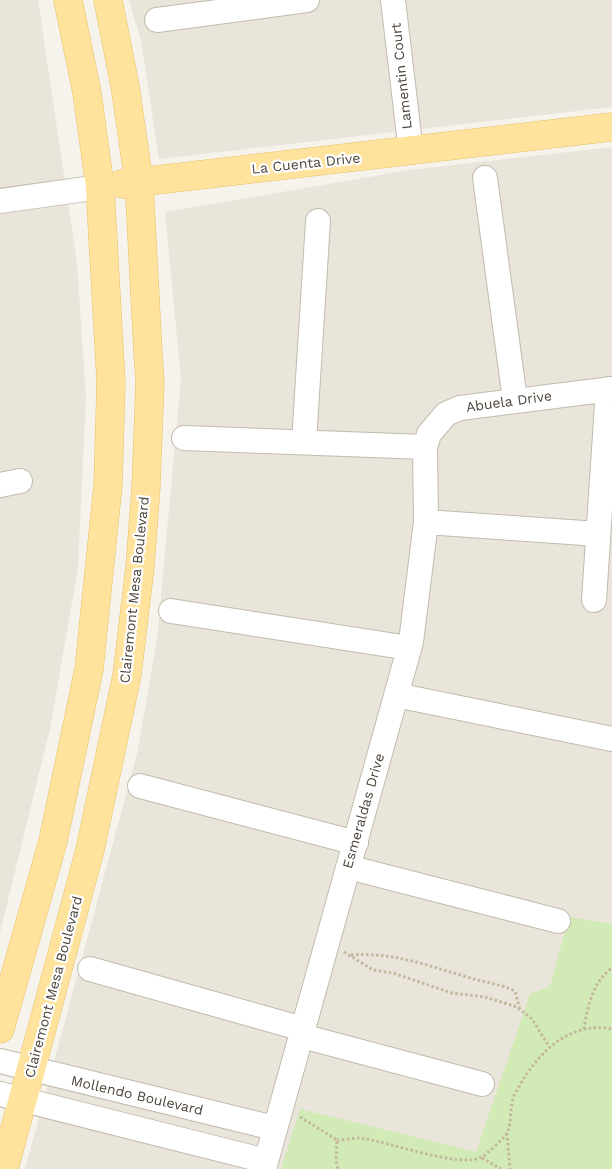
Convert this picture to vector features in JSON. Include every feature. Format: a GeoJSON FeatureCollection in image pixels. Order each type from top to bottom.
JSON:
{"type":"FeatureCollection","features":[{"type":"Feature","properties":{"kind":"main road"},"geometry":{"type":"LineString","coordinates":[[0,1029],[53,841],[89,668],[108,484],[111,382],[100,186],[87,93],[68,0]]}},
{"type":"Feature","properties":{"kind":"main road","name":"Clairemont Mesa Boulevard"},"geometry":{"type":"LineString","coordinates":[[4,1169],[11,1098],[32,1070],[90,850],[128,665],[146,487],[150,382],[139,182],[125,86],[108,0]]}},
{"type":"Feature","properties":{"kind":"main road","name":"La Cuenta Drive"},"geometry":{"type":"LineString","coordinates":[[100,186],[411,152],[612,127]]}},
{"type":"Feature","properties":{"kind":"street"},"geometry":{"type":"LineString","coordinates":[[157,20],[268,3],[307,0]]}},
{"type":"Feature","properties":{"kind":"street","name":"Lamentin Court"},"geometry":{"type":"LineString","coordinates":[[393,0],[411,152]]}},
{"type":"Feature","properties":{"kind":"street"},"geometry":{"type":"LineString","coordinates":[[485,178],[514,400]]}},
{"type":"Feature","properties":{"kind":"street","name":"La Cuenta Drive"},"geometry":{"type":"LineString","coordinates":[[0,200],[100,186]]}},
{"type":"Feature","properties":{"kind":"street"},"geometry":{"type":"LineString","coordinates":[[304,442],[318,221]]}},
{"type":"Feature","properties":{"kind":"street"},"geometry":{"type":"LineString","coordinates":[[594,600],[610,389]]}},
{"type":"Feature","properties":{"kind":"street","name":"Abuela Drive"},"geometry":{"type":"LineString","coordinates":[[424,447],[429,434],[446,414],[460,408],[610,389]]}},
{"type":"Feature","properties":{"kind":"street"},"geometry":{"type":"LineString","coordinates":[[184,438],[424,447]]}},
{"type":"Feature","properties":{"kind":"street","name":"Esmeraldas Drive"},"geometry":{"type":"LineString","coordinates":[[265,1165],[409,648],[426,522],[424,447]]}},
{"type":"Feature","properties":{"kind":"street"},"geometry":{"type":"LineString","coordinates":[[426,522],[598,534]]}},
{"type":"Feature","properties":{"kind":"street"},"geometry":{"type":"LineString","coordinates":[[171,612],[409,648]]}},
{"type":"Feature","properties":{"kind":"street"},"geometry":{"type":"LineString","coordinates":[[396,694],[612,739]]}},
{"type":"Feature","properties":{"kind":"street"},"geometry":{"type":"LineString","coordinates":[[140,786],[356,843]]}},
{"type":"Feature","properties":{"kind":"street"},"geometry":{"type":"LineString","coordinates":[[348,867],[558,921]]}},
{"type":"Feature","properties":{"kind":"street"},"geometry":{"type":"LineString","coordinates":[[90,969],[482,1084]]}},
{"type":"Feature","properties":{"kind":"street","name":"Mollendo Boulevard"},"geometry":{"type":"LineString","coordinates":[[0,1061],[32,1070],[278,1117]]}},
{"type":"Feature","properties":{"kind":"street"},"geometry":{"type":"LineString","coordinates":[[11,1098],[265,1165]]}},
{"type":"Feature","properties":{"kind":"path"},"geometry":{"type":"LineString","coordinates":[[326,945],[351,955],[373,970],[393,973],[452,993],[484,997],[520,1010],[532,1019],[550,1048]]}},
{"type":"Feature","properties":{"kind":"path"},"geometry":{"type":"LineString","coordinates":[[351,955],[371,953],[398,957],[497,984],[515,991],[520,1010]]}},
{"type":"Feature","properties":{"kind":"path"},"geometry":{"type":"LineString","coordinates":[[584,1030],[587,1007],[604,974],[612,968]]}},
{"type":"Feature","properties":{"kind":"path"},"geometry":{"type":"LineString","coordinates":[[510,1169],[507,1133],[510,1108],[515,1096],[533,1067],[550,1048],[567,1034],[597,1026],[612,1029]]}},
{"type":"Feature","properties":{"kind":"path"},"geometry":{"type":"LineString","coordinates":[[278,1117],[337,1140],[359,1138],[432,1156],[462,1159],[482,1158],[501,1169]]}},
{"type":"Feature","properties":{"kind":"path"},"geometry":{"type":"LineString","coordinates":[[482,1158],[507,1133]]}},
{"type":"Feature","properties":{"kind":"path"},"geometry":{"type":"LineString","coordinates":[[337,1140],[336,1160],[338,1169]]}},
{"type":"Feature","properties":{"kind":"shaded area"},"geometry":{"type":"Polygon","coordinates":[[[0,0],[38,0],[77,263],[86,398],[78,567],[51,724],[0,933],[0,0]]]}},
{"type":"Feature","properties":{"kind":"shaded area"},"geometry":{"type":"Polygon","coordinates":[[[129,0],[612,0],[612,107],[159,159],[141,41],[129,0]]]}},
{"type":"Feature","properties":{"kind":"shaded area"},"geometry":{"type":"Polygon","coordinates":[[[612,147],[612,1169],[25,1169],[137,754],[157,639],[181,379],[165,212],[410,170],[612,147]]]}},
{"type":"Feature","properties":{"kind":"green space"},"geometry":{"type":"Polygon","coordinates":[[[569,917],[612,924],[612,1169],[281,1169],[300,1109],[476,1152],[530,994],[550,986],[569,917]]]}}]}
